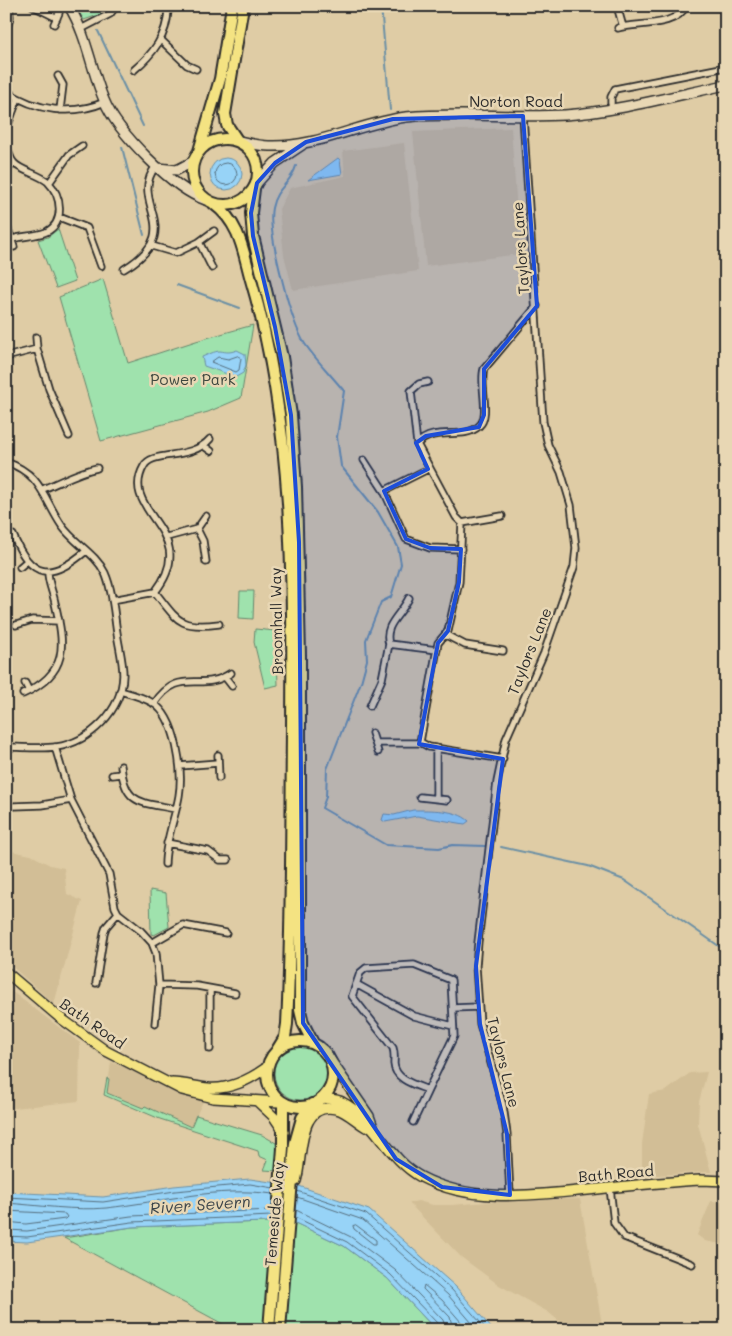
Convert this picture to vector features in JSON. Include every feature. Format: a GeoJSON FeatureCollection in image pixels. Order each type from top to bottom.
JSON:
{"type":"FeatureCollection","features":[{"type":"Feature","properties":{"kind":"highway"},"geometry":{"type":"LineString","coordinates":[[232,6],[220,79],[196,158],[192,179],[199,193],[210,202],[228,205],[240,202],[256,186],[259,175],[255,160],[227,125],[225,114],[243,6]]}},
{"type":"Feature","properties":{"kind":"highway"},"geometry":{"type":"LineString","coordinates":[[196,158],[212,142],[228,139],[238,141]]}},
{"type":"Feature","properties":{"kind":"highway","name":"Broomhall Way"},"geometry":{"type":"LineString","coordinates":[[256,186],[251,213],[253,236],[282,357],[294,446],[299,561],[300,1010],[303,1024],[313,1043]]}},
{"type":"Feature","properties":{"kind":"highway","name":"Broomhall Way"},"geometry":{"type":"LineString","coordinates":[[210,202],[230,218],[240,239],[264,329],[282,425],[288,504],[292,696],[290,945],[287,1024],[284,1037],[277,1050]]}},
{"type":"Feature","properties":{"kind":"highway"},"geometry":{"type":"LineString","coordinates":[[296,1041],[313,1043],[329,1058],[333,1080],[324,1098],[304,1106],[281,1102],[266,1078],[266,1068],[277,1050],[296,1041]]}},
{"type":"Feature","properties":{"kind":"highway","name":"Temeside Way"},"geometry":{"type":"LineString","coordinates":[[269,1330],[284,1133],[281,1102]]}},
{"type":"Feature","properties":{"kind":"highway","name":"Temeside Way"},"geometry":{"type":"LineString","coordinates":[[280,1330],[298,1128],[312,1104]]}},
{"type":"Feature","properties":{"kind":"main road","name":"Bath Road"},"geometry":{"type":"LineString","coordinates":[[6,972],[58,1017],[128,1064],[193,1094],[213,1098],[281,1102]]}},
{"type":"Feature","properties":{"kind":"main road"},"geometry":{"type":"LineString","coordinates":[[329,1058],[369,1116],[375,1132]]}},
{"type":"Feature","properties":{"kind":"main road","name":"Bath Road"},"geometry":{"type":"LineString","coordinates":[[172,1083],[209,1088],[225,1088],[244,1082],[266,1068]]}},
{"type":"Feature","properties":{"kind":"main road"},"geometry":{"type":"LineString","coordinates":[[324,1098],[341,1101],[375,1132]]}},
{"type":"Feature","properties":{"kind":"main road"},"geometry":{"type":"LineString","coordinates":[[256,1100],[274,1117],[284,1133]]}},
{"type":"Feature","properties":{"kind":"main road"},"geometry":{"type":"LineString","coordinates":[[296,1159],[307,1124],[315,1113],[321,1109],[337,1109],[375,1132]]}},
{"type":"Feature","properties":{"kind":"main road","name":"Bath Road"},"geometry":{"type":"LineString","coordinates":[[375,1132],[396,1159],[420,1176],[442,1187],[461,1191],[510,1195],[701,1180],[726,1181]]}},
{"type":"Feature","properties":{"kind":"street"},"geometry":{"type":"LineString","coordinates":[[6,31],[10,17],[9,6]]}},
{"type":"Feature","properties":{"kind":"street"},"geometry":{"type":"LineString","coordinates":[[32,6],[56,18]]}},
{"type":"Feature","properties":{"kind":"street"},"geometry":{"type":"LineString","coordinates":[[69,6],[81,29],[105,102],[130,136],[157,167],[173,182],[210,202]]}},
{"type":"Feature","properties":{"kind":"street"},"geometry":{"type":"LineString","coordinates":[[81,29],[110,14],[116,6]]}},
{"type":"Feature","properties":{"kind":"street"},"geometry":{"type":"LineString","coordinates":[[134,70],[150,57],[161,40],[168,24],[166,8],[177,6]]}},
{"type":"Feature","properties":{"kind":"street"},"geometry":{"type":"LineString","coordinates":[[617,6],[620,27],[672,19],[683,12],[686,6]]}},
{"type":"Feature","properties":{"kind":"street"},"geometry":{"type":"LineString","coordinates":[[161,40],[188,65],[196,69]]}},
{"type":"Feature","properties":{"kind":"street"},"geometry":{"type":"LineString","coordinates":[[611,102],[615,89],[726,67]]}},
{"type":"Feature","properties":{"kind":"street"},"geometry":{"type":"LineString","coordinates":[[58,76],[63,85],[60,110]]}},
{"type":"Feature","properties":{"kind":"street","name":"Norton Road"},"geometry":{"type":"LineString","coordinates":[[238,141],[270,146],[306,142],[368,124],[438,115],[523,116],[591,112],[726,85]]}},
{"type":"Feature","properties":{"kind":"street"},"geometry":{"type":"LineString","coordinates":[[6,91],[45,109],[81,110],[105,102]]}},
{"type":"Feature","properties":{"kind":"street"},"geometry":{"type":"LineString","coordinates":[[6,130],[18,98]]}},
{"type":"Feature","properties":{"kind":"street","name":"Taylors Lane"},"geometry":{"type":"LineString","coordinates":[[510,1195],[507,1134],[502,1106],[480,1024],[476,966],[478,942],[497,782],[506,740],[544,653],[572,576],[576,548],[567,488],[548,445],[543,422],[537,306],[523,116]]}},
{"type":"Feature","properties":{"kind":"street","name":"Norton Road"},"geometry":{"type":"LineString","coordinates":[[256,186],[275,163],[306,142]]}},
{"type":"Feature","properties":{"kind":"street"},"geometry":{"type":"LineString","coordinates":[[6,145],[14,163],[49,183],[59,204],[59,217],[55,226],[47,232],[12,239]]}},
{"type":"Feature","properties":{"kind":"street"},"geometry":{"type":"LineString","coordinates":[[49,183],[69,155],[82,146]]}},
{"type":"Feature","properties":{"kind":"street"},"geometry":{"type":"LineString","coordinates":[[157,167],[177,170],[196,158]]}},
{"type":"Feature","properties":{"kind":"street"},"geometry":{"type":"LineString","coordinates":[[6,170],[14,163]]}},
{"type":"Feature","properties":{"kind":"street"},"geometry":{"type":"LineString","coordinates":[[124,269],[142,259],[152,246],[156,226],[148,193],[148,178],[157,167]]}},
{"type":"Feature","properties":{"kind":"street"},"geometry":{"type":"LineString","coordinates":[[59,217],[87,228],[101,266]]}},
{"type":"Feature","properties":{"kind":"street"},"geometry":{"type":"LineString","coordinates":[[8,229],[14,247]]}},
{"type":"Feature","properties":{"kind":"street"},"geometry":{"type":"LineString","coordinates":[[152,246],[176,253],[199,242],[214,231]]}},
{"type":"Feature","properties":{"kind":"street"},"geometry":{"type":"LineString","coordinates":[[199,242],[212,268]]}},
{"type":"Feature","properties":{"kind":"street"},"geometry":{"type":"LineString","coordinates":[[417,444],[426,436],[433,434],[472,430],[479,427],[484,415],[482,375],[484,369],[537,306]]}},
{"type":"Feature","properties":{"kind":"street"},"geometry":{"type":"LineString","coordinates":[[36,338],[37,349],[49,389],[69,436]]}},
{"type":"Feature","properties":{"kind":"street"},"geometry":{"type":"LineString","coordinates":[[6,357],[37,349]]}},
{"type":"Feature","properties":{"kind":"street"},"geometry":{"type":"LineString","coordinates":[[428,382],[419,384],[412,391],[417,444],[428,468],[456,518],[462,523],[502,516]]}},
{"type":"Feature","properties":{"kind":"street"},"geometry":{"type":"LineString","coordinates":[[112,600],[155,592],[165,579],[170,565],[171,552],[167,537],[149,513],[140,494],[139,481],[144,466],[150,460],[196,451],[210,439]]}},
{"type":"Feature","properties":{"kind":"street"},"geometry":{"type":"LineString","coordinates":[[204,446],[211,451]]}},
{"type":"Feature","properties":{"kind":"street"},"geometry":{"type":"LineString","coordinates":[[364,460],[384,491],[406,539],[430,548],[461,550]]}},
{"type":"Feature","properties":{"kind":"street"},"geometry":{"type":"LineString","coordinates":[[6,462],[30,474],[42,488],[72,540],[86,551],[105,573],[112,600],[123,675],[120,691],[107,716],[86,737],[55,747],[6,747]]}},
{"type":"Feature","properties":{"kind":"street"},"geometry":{"type":"LineString","coordinates":[[42,488],[66,480],[80,472],[96,468]]}},
{"type":"Feature","properties":{"kind":"street"},"geometry":{"type":"LineString","coordinates":[[384,491],[428,468]]}},
{"type":"Feature","properties":{"kind":"street"},"geometry":{"type":"LineString","coordinates":[[167,537],[197,529],[206,516]]}},
{"type":"Feature","properties":{"kind":"street"},"geometry":{"type":"LineString","coordinates":[[421,743],[427,696],[438,643],[446,635],[459,582],[462,523]]}},
{"type":"Feature","properties":{"kind":"street"},"geometry":{"type":"LineString","coordinates":[[197,529],[203,541],[206,562]]}},
{"type":"Feature","properties":{"kind":"street"},"geometry":{"type":"LineString","coordinates":[[13,535],[27,561],[48,572],[69,566],[86,551]]}},
{"type":"Feature","properties":{"kind":"street"},"geometry":{"type":"LineString","coordinates":[[20,567],[27,561]]}},
{"type":"Feature","properties":{"kind":"street"},"geometry":{"type":"LineString","coordinates":[[25,683],[26,692],[41,685],[52,675],[59,660],[62,644],[48,572]]}},
{"type":"Feature","properties":{"kind":"street"},"geometry":{"type":"LineString","coordinates":[[155,592],[172,613],[186,625],[196,627],[219,624]]}},
{"type":"Feature","properties":{"kind":"street"},"geometry":{"type":"LineString","coordinates":[[370,706],[382,679],[389,644],[387,638],[390,624],[409,598]]}},
{"type":"Feature","properties":{"kind":"street"},"geometry":{"type":"LineString","coordinates":[[16,625],[32,620],[59,621]]}},
{"type":"Feature","properties":{"kind":"street"},"geometry":{"type":"LineString","coordinates":[[446,635],[465,645],[503,651]]}},
{"type":"Feature","properties":{"kind":"street"},"geometry":{"type":"LineString","coordinates":[[389,644],[437,650]]}},
{"type":"Feature","properties":{"kind":"street"},"geometry":{"type":"LineString","coordinates":[[154,704],[164,690],[175,683],[209,682],[231,673]]}},
{"type":"Feature","properties":{"kind":"street"},"geometry":{"type":"LineString","coordinates":[[225,677],[232,686]]}},
{"type":"Feature","properties":{"kind":"street"},"geometry":{"type":"LineString","coordinates":[[120,691],[154,704],[171,729],[180,766],[179,796],[165,864]]}},
{"type":"Feature","properties":{"kind":"street"},"geometry":{"type":"LineString","coordinates":[[372,733],[378,752]]}},
{"type":"Feature","properties":{"kind":"street"},"geometry":{"type":"LineString","coordinates":[[376,743],[421,743],[436,748],[503,759]]}},
{"type":"Feature","properties":{"kind":"street"},"geometry":{"type":"LineString","coordinates":[[55,747],[71,800],[105,865],[118,913],[141,931],[152,943],[156,952],[159,984],[155,1024]]}},
{"type":"Feature","properties":{"kind":"street"},"geometry":{"type":"LineString","coordinates":[[436,748],[436,798]]}},
{"type":"Feature","properties":{"kind":"street"},"geometry":{"type":"LineString","coordinates":[[218,755],[219,778]]}},
{"type":"Feature","properties":{"kind":"street"},"geometry":{"type":"LineString","coordinates":[[180,766],[218,763]]}},
{"type":"Feature","properties":{"kind":"street"},"geometry":{"type":"LineString","coordinates":[[121,766],[123,784],[134,798],[176,809]]}},
{"type":"Feature","properties":{"kind":"street"},"geometry":{"type":"LineString","coordinates":[[112,775],[122,774]]}},
{"type":"Feature","properties":{"kind":"street"},"geometry":{"type":"LineString","coordinates":[[420,797],[447,800]]}},
{"type":"Feature","properties":{"kind":"street"},"geometry":{"type":"LineString","coordinates":[[14,806],[42,805],[71,800]]}},
{"type":"Feature","properties":{"kind":"street"},"geometry":{"type":"LineString","coordinates":[[168,843],[208,851],[220,860],[228,860]]}},
{"type":"Feature","properties":{"kind":"street"},"geometry":{"type":"LineString","coordinates":[[218,868],[220,860]]}},
{"type":"Feature","properties":{"kind":"street"},"geometry":{"type":"LineString","coordinates":[[96,984],[104,933],[106,927],[118,913]]}},
{"type":"Feature","properties":{"kind":"street"},"geometry":{"type":"LineString","coordinates":[[152,943],[183,925],[226,933]]}},
{"type":"Feature","properties":{"kind":"street"},"geometry":{"type":"LineString","coordinates":[[413,1122],[454,1036],[451,980],[419,966],[366,968],[353,992],[354,1000],[393,1048],[396,1058],[394,1064],[404,1081],[428,1090]]}},
{"type":"Feature","properties":{"kind":"street"},"geometry":{"type":"LineString","coordinates":[[159,984],[197,986],[210,990],[235,993]]}},
{"type":"Feature","properties":{"kind":"street"},"geometry":{"type":"LineString","coordinates":[[356,984],[414,1016],[453,1026]]}},
{"type":"Feature","properties":{"kind":"street"},"geometry":{"type":"LineString","coordinates":[[210,990],[210,1048]]}},
{"type":"Feature","properties":{"kind":"street"},"geometry":{"type":"LineString","coordinates":[[454,1008],[478,1007]]}},
{"type":"Feature","properties":{"kind":"street"},"geometry":{"type":"LineString","coordinates":[[149,1008],[156,1009]]}},
{"type":"Feature","properties":{"kind":"street"},"geometry":{"type":"LineString","coordinates":[[610,1188],[614,1223],[624,1237],[692,1264]]}},
{"type":"Feature","properties":{"kind":"highlighted area"},"geometry":{"type":"Polygon","coordinates":[[[523,116],[537,306],[484,369],[484,415],[479,427],[426,436],[416,443],[428,469],[384,491],[406,539],[430,548],[461,549],[459,582],[448,631],[438,643],[419,744],[503,759],[476,966],[480,1024],[507,1134],[510,1195],[442,1187],[396,1159],[303,1023],[299,542],[291,415],[275,327],[253,236],[251,213],[257,183],[275,163],[306,142],[393,119],[523,116]]]}},
{"type":"Feature","properties":{"kind":"shaded area"},"geometry":{"type":"Polygon","coordinates":[[[511,128],[520,254],[426,266],[413,132],[511,128]]]}},
{"type":"Feature","properties":{"kind":"shaded area"},"geometry":{"type":"Polygon","coordinates":[[[404,143],[418,271],[293,290],[284,255],[279,209],[290,188],[345,176],[343,151],[404,143]]]}},
{"type":"Feature","properties":{"kind":"shaded area"},"geometry":{"type":"Polygon","coordinates":[[[6,850],[31,855],[50,865],[64,868],[67,894],[82,901],[54,1004],[6,961],[6,850]]]}},
{"type":"Feature","properties":{"kind":"shaded area"},"geometry":{"type":"Polygon","coordinates":[[[11,991],[80,1043],[79,1101],[15,1108],[6,1107],[6,1002],[11,991]]]}},
{"type":"Feature","properties":{"kind":"shaded area"},"geometry":{"type":"Polygon","coordinates":[[[111,1062],[204,1099],[191,1127],[145,1106],[144,1109],[107,1093],[111,1062]]]}},
{"type":"Feature","properties":{"kind":"shaded area"},"geometry":{"type":"Polygon","coordinates":[[[707,1072],[699,1102],[698,1124],[711,1172],[657,1175],[648,1168],[644,1169],[642,1167],[642,1144],[649,1094],[666,1091],[690,1073],[707,1072]]]}},
{"type":"Feature","properties":{"kind":"shaded area"},"geometry":{"type":"Polygon","coordinates":[[[523,1199],[580,1199],[603,1330],[570,1330],[548,1312],[499,1285],[461,1257],[409,1203],[418,1201],[433,1205],[452,1205],[523,1199]]]}},
{"type":"Feature","properties":{"kind":"shaded area"},"geometry":{"type":"Polygon","coordinates":[[[711,1201],[726,1202],[726,1245],[705,1241],[697,1235],[711,1201]]]}},
{"type":"Feature","properties":{"kind":"green space"},"geometry":{"type":"Polygon","coordinates":[[[75,6],[101,6],[101,14],[84,20],[75,6]]]}},
{"type":"Feature","properties":{"kind":"green space"},"geometry":{"type":"Polygon","coordinates":[[[58,229],[75,281],[56,288],[38,240],[48,237],[58,229]]]}},
{"type":"Feature","properties":{"kind":"green space","name":"Power Park"},"geometry":{"type":"Polygon","coordinates":[[[103,279],[128,363],[253,325],[241,398],[208,412],[101,441],[59,297],[103,279]]]}},
{"type":"Feature","properties":{"kind":"green space"},"geometry":{"type":"Polygon","coordinates":[[[240,591],[254,591],[253,619],[239,618],[240,591]]]}},
{"type":"Feature","properties":{"kind":"green space"},"geometry":{"type":"Polygon","coordinates":[[[255,629],[276,631],[278,685],[265,688],[254,642],[255,629]]]}},
{"type":"Feature","properties":{"kind":"green space"},"geometry":{"type":"Polygon","coordinates":[[[150,890],[166,893],[169,927],[154,935],[151,934],[150,890]]]}},
{"type":"Feature","properties":{"kind":"green space"},"geometry":{"type":"Polygon","coordinates":[[[301,1046],[311,1048],[320,1054],[326,1063],[328,1073],[326,1083],[320,1092],[311,1098],[301,1100],[291,1098],[282,1092],[276,1083],[274,1073],[276,1063],[282,1054],[291,1048],[301,1046]]]}},
{"type":"Feature","properties":{"kind":"green space"},"geometry":{"type":"Polygon","coordinates":[[[107,1078],[109,1079],[107,1093],[143,1108],[145,1106],[191,1127],[196,1115],[262,1135],[276,1143],[278,1171],[264,1170],[268,1160],[259,1156],[258,1151],[160,1119],[104,1095],[107,1078]]]}},
{"type":"Feature","properties":{"kind":"green space"},"geometry":{"type":"Polygon","coordinates":[[[291,1221],[344,1246],[387,1278],[436,1330],[234,1330],[64,1238],[132,1227],[291,1221]]]}},
{"type":"Feature","properties":{"kind":"water"},"geometry":{"type":"Polygon","coordinates":[[[226,158],[232,159],[237,163],[241,168],[241,180],[237,185],[232,189],[226,190],[220,189],[215,185],[211,180],[210,174],[211,168],[215,163],[220,159],[226,158]]]}},
{"type":"Feature","properties":{"kind":"water"},"geometry":{"type":"Polygon","coordinates":[[[338,158],[342,174],[308,180],[338,158]]]}},
{"type":"Feature","properties":{"kind":"water"},"geometry":{"type":"Polygon","coordinates":[[[237,350],[245,354],[246,365],[243,373],[236,377],[204,366],[202,357],[218,351],[230,352],[237,350]]]}},
{"type":"Feature","properties":{"kind":"water"},"geometry":{"type":"Polygon","coordinates":[[[413,810],[450,812],[469,821],[465,824],[417,816],[385,822],[382,820],[384,814],[394,815],[413,810]]]}},
{"type":"Feature","properties":{"kind":"water","name":"River Severn"},"geometry":{"type":"Polygon","coordinates":[[[250,1179],[299,1186],[369,1210],[456,1287],[493,1330],[436,1330],[387,1278],[344,1246],[291,1221],[132,1227],[27,1242],[6,1241],[6,1192],[103,1197],[174,1186],[250,1179]]]}},
{"type":"Feature","properties":{"kind":"waterway"},"geometry":{"type":"LineString","coordinates":[[381,6],[390,110]]}},
{"type":"Feature","properties":{"kind":"waterway"},"geometry":{"type":"LineString","coordinates":[[98,31],[143,126]]}},
{"type":"Feature","properties":{"kind":"waterway"},"geometry":{"type":"LineString","coordinates":[[122,147],[144,235]]}},
{"type":"Feature","properties":{"kind":"waterway"},"geometry":{"type":"LineString","coordinates":[[296,166],[291,177],[277,195],[272,208],[273,236],[281,277],[293,317],[305,344],[344,391],[337,437],[341,466],[378,512],[398,547],[401,564],[391,597],[381,602],[366,640],[367,660],[361,682],[327,769],[326,797],[322,808],[386,845],[439,848],[453,845],[485,846]]}},
{"type":"Feature","properties":{"kind":"waterway"},"geometry":{"type":"LineString","coordinates":[[177,285],[240,308]]}},
{"type":"Feature","properties":{"kind":"waterway"},"geometry":{"type":"LineString","coordinates":[[501,847],[588,866],[624,880],[726,951]]}}]}
